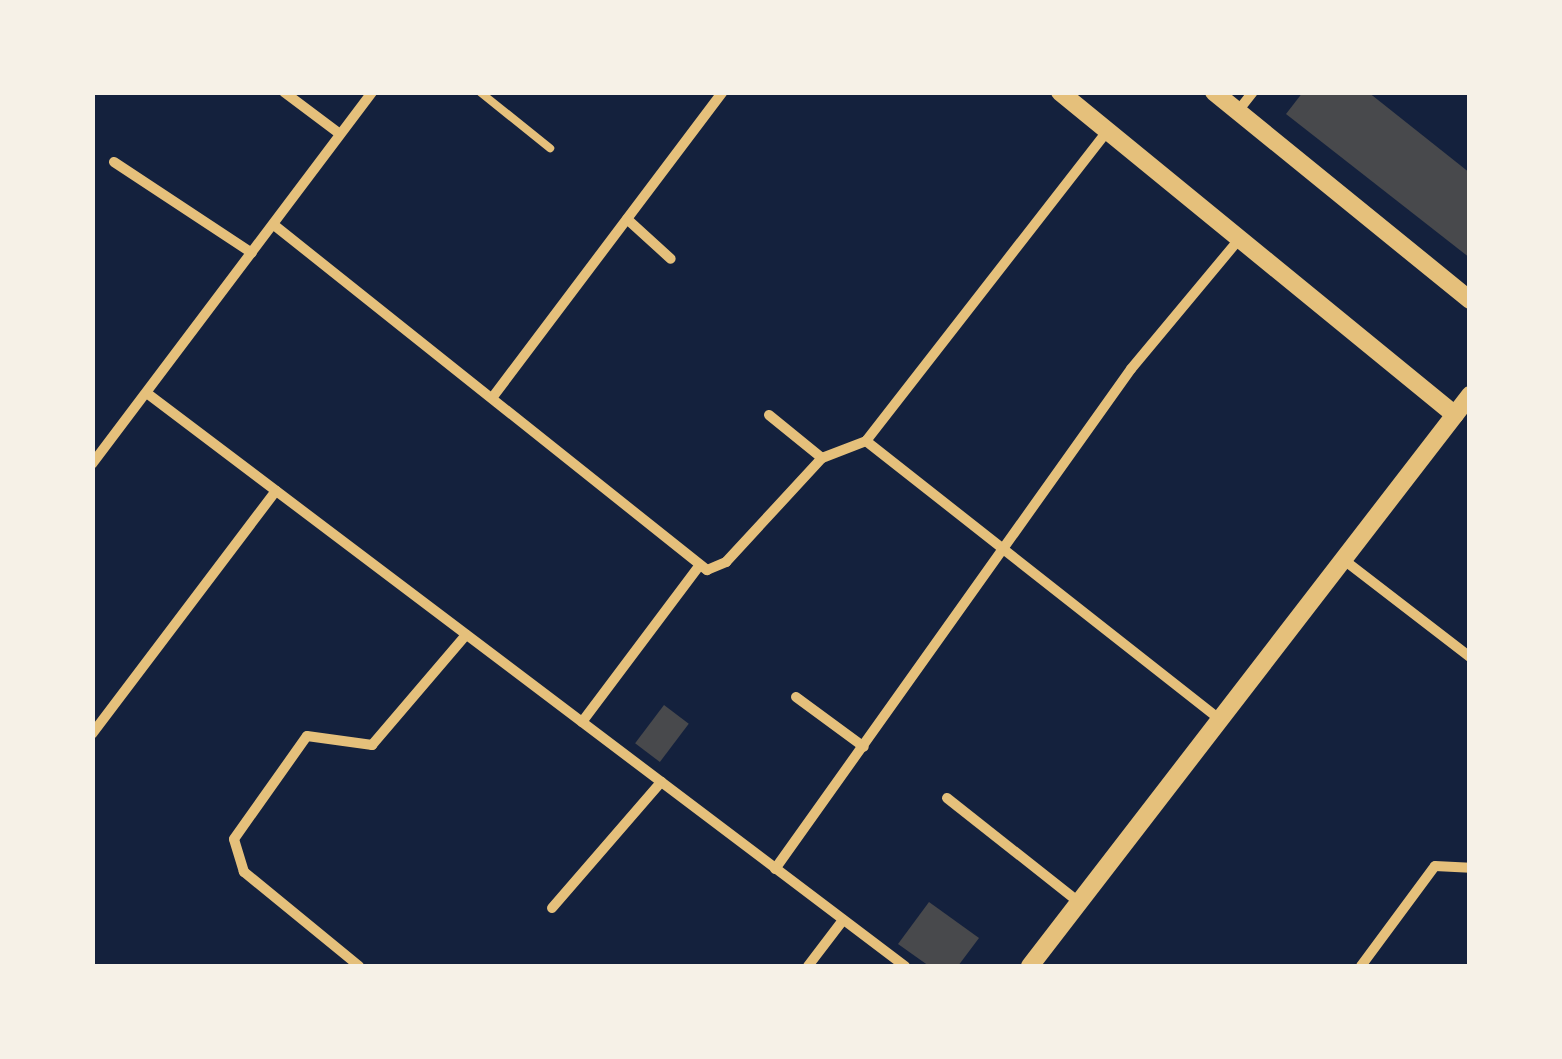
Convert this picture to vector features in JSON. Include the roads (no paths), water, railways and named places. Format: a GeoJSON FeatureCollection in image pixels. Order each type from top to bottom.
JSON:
{"type":"FeatureCollection","features":[{"type":"Feature","properties":{"kind":"street"},"geometry":{"type":"LineString","coordinates":[[284,92],[340,134]]}},
{"type":"Feature","properties":{"kind":"street"},"geometry":{"type":"LineString","coordinates":[[94,458],[148,394],[372,92]]}},
{"type":"Feature","properties":{"kind":"street"},"geometry":{"type":"LineString","coordinates":[[492,398],[723,92]]}},
{"type":"Feature","properties":{"kind":"street"},"geometry":{"type":"LineString","coordinates":[[1060,92],[1242,235],[1455,415]]}},
{"type":"Feature","properties":{"kind":"street"},"geometry":{"type":"LineString","coordinates":[[1214,92],[1470,300]]}},
{"type":"Feature","properties":{"kind":"street"},"geometry":{"type":"LineString","coordinates":[[1238,111],[1253,92]]}},
{"type":"Feature","properties":{"kind":"street"},"geometry":{"type":"LineString","coordinates":[[582,722],[698,566],[726,562],[822,458],[866,440],[1108,130]]}},
{"type":"Feature","properties":{"kind":"street"},"geometry":{"type":"LineString","coordinates":[[114,162],[252,253]]}},
{"type":"Feature","properties":{"kind":"street"},"geometry":{"type":"LineString","coordinates":[[627,219],[672,259]]}},
{"type":"Feature","properties":{"kind":"street"},"geometry":{"type":"LineString","coordinates":[[274,224],[698,566]]}},
{"type":"Feature","properties":{"kind":"street"},"geometry":{"type":"LineString","coordinates":[[775,869],[1005,542],[1242,235]]}},
{"type":"Feature","properties":{"kind":"street"},"geometry":{"type":"LineString","coordinates":[[148,394],[904,966]]}},
{"type":"Feature","properties":{"kind":"street"},"geometry":{"type":"LineString","coordinates":[[1033,966],[1470,396]]}},
{"type":"Feature","properties":{"kind":"street"},"geometry":{"type":"LineString","coordinates":[[769,415],[822,458]]}},
{"type":"Feature","properties":{"kind":"street"},"geometry":{"type":"LineString","coordinates":[[866,440],[1005,542],[1220,720]]}},
{"type":"Feature","properties":{"kind":"street"},"geometry":{"type":"LineString","coordinates":[[92,734],[276,492]]}},
{"type":"Feature","properties":{"kind":"street"},"geometry":{"type":"LineString","coordinates":[[1344,560],[1470,657]]}},
{"type":"Feature","properties":{"kind":"street"},"geometry":{"type":"LineString","coordinates":[[360,966],[344,962],[244,872],[234,838],[307,736],[372,746],[466,634]]}},
{"type":"Feature","properties":{"kind":"street"},"geometry":{"type":"LineString","coordinates":[[796,698],[864,747]]}},
{"type":"Feature","properties":{"kind":"street"},"geometry":{"type":"LineString","coordinates":[[552,908],[660,782]]}},
{"type":"Feature","properties":{"kind":"street"},"geometry":{"type":"LineString","coordinates":[[947,798],[1080,902]]}},
{"type":"Feature","properties":{"kind":"street"},"geometry":{"type":"LineString","coordinates":[[1361,966],[1435,866],[1470,868]]}},
{"type":"Feature","properties":{"kind":"street"},"geometry":{"type":"LineString","coordinates":[[808,966],[843,920]]}},
{"type":"Feature","properties":{"kind":"lane"},"geometry":{"type":"LineString","coordinates":[[480,92],[550,148]]}}]}
